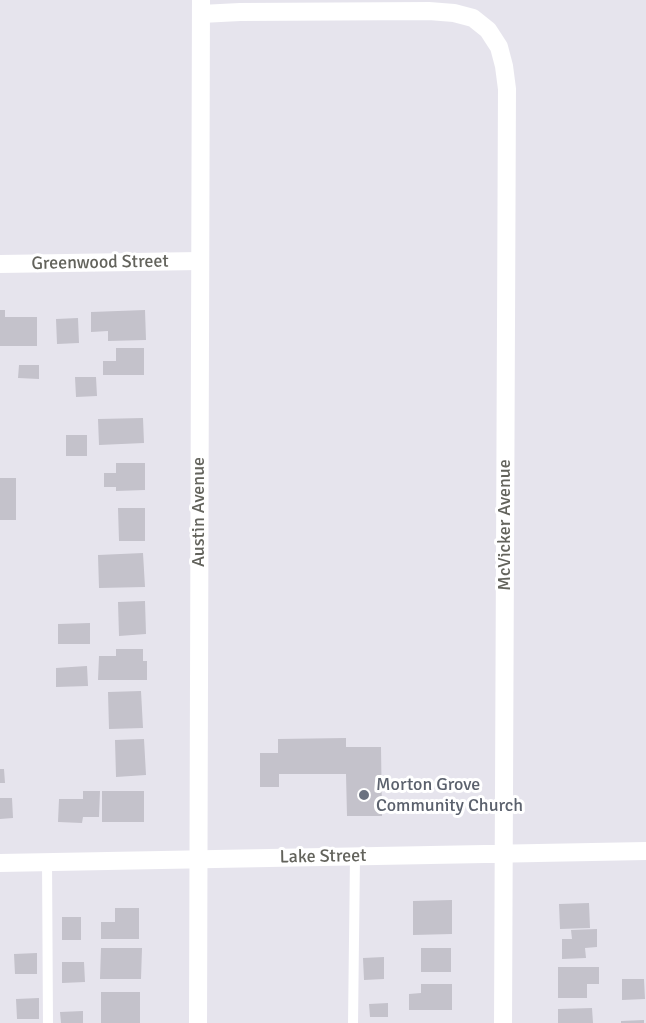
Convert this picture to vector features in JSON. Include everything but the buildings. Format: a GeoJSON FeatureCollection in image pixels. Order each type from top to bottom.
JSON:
{"type":"FeatureCollection","features":[{"type":"Feature","properties":{"kind":"street","name":"McVicker Avenue"},"geometry":{"type":"LineString","coordinates":[[201,7],[240,12],[429,10],[454,13],[473,18],[488,30],[499,47],[507,89],[503,1023]]}},
{"type":"Feature","properties":{"kind":"street","name":"Austin Avenue"},"geometry":{"type":"LineString","coordinates":[[198,1023],[201,7]]}},
{"type":"Feature","properties":{"kind":"street","name":"Greenwood Street"},"geometry":{"type":"LineString","coordinates":[[0,264],[200,261]]}},
{"type":"Feature","properties":{"kind":"street","name":"Lake Street"},"geometry":{"type":"LineString","coordinates":[[0,863],[646,851]]}},
{"type":"Feature","properties":{"kind":"lane"},"geometry":{"type":"LineString","coordinates":[[353,1023],[355,856]]}},
{"type":"Feature","properties":{"kind":"lane"},"geometry":{"type":"LineString","coordinates":[[48,862],[48,1023]]}},
{"type":"Feature","properties":{"kind":"place","name":"Morton Grove Community Church"},"geometry":{"type":"Point","coordinates":[364,795]}}]}
